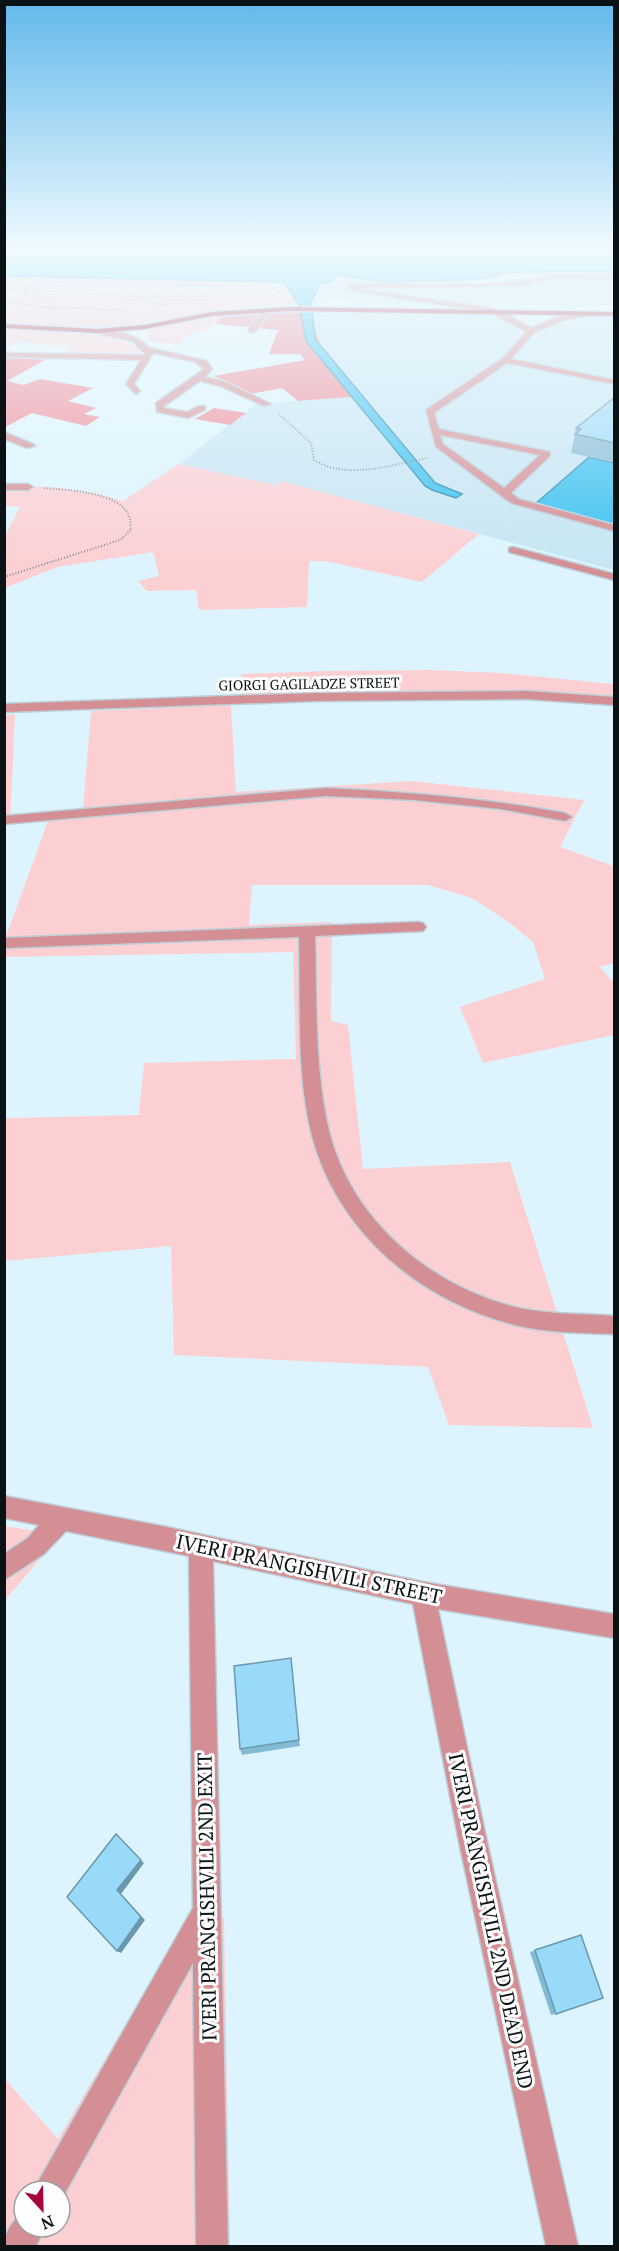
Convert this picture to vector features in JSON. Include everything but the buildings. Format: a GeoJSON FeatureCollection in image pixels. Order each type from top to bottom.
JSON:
{"type":"FeatureCollection","features":[{"type":"Feature","properties":{"kind":"street"},"geometry":{"type":"LineString","coordinates":[[136,391],[130,384],[147,355]]}},
{"type":"Feature","properties":{"kind":"street"},"geometry":{"type":"LineString","coordinates":[[155,355],[204,363],[208,369],[200,378],[159,405],[159,408],[180,415],[194,413],[202,408]]}},
{"type":"Feature","properties":{"kind":"street"},"geometry":{"type":"LineString","coordinates":[[510,355],[429,412],[439,445],[520,504],[615,528]]}},
{"type":"Feature","properties":{"kind":"street"},"geometry":{"type":"LineString","coordinates":[[506,360],[615,382]]}},
{"type":"Feature","properties":{"kind":"street"},"geometry":{"type":"LineString","coordinates":[[200,378],[223,384],[267,404]]}},
{"type":"Feature","properties":{"kind":"street"},"geometry":{"type":"LineString","coordinates":[[435,431],[547,454],[505,493]]}},
{"type":"Feature","properties":{"kind":"street"},"geometry":{"type":"LineString","coordinates":[[4,435],[30,446]]}},
{"type":"Feature","properties":{"kind":"street"},"geometry":{"type":"LineString","coordinates":[[4,487],[28,487]]}},
{"type":"Feature","properties":{"kind":"street"},"geometry":{"type":"LineString","coordinates":[[513,550],[615,577]]}},
{"type":"Feature","properties":{"kind":"street","name":"GIORGI GAGILADZE STREET"},"geometry":{"type":"LineString","coordinates":[[4,708],[327,697],[526,695],[615,701]]}},
{"type":"Feature","properties":{"kind":"street"},"geometry":{"type":"LineString","coordinates":[[4,820],[233,798],[338,792],[414,796],[501,805],[565,817]]}},
{"type":"Feature","properties":{"kind":"street"},"geometry":{"type":"LineString","coordinates":[[4,943],[418,927]]}},
{"type":"Feature","properties":{"kind":"street"},"geometry":{"type":"LineString","coordinates":[[307,931],[313,1092],[331,1166],[349,1200],[370,1231],[415,1273],[462,1299],[516,1316],[615,1325]]}},
{"type":"Feature","properties":{"kind":"street","name":"IVERI PRANGISHVILI STREET"},"geometry":{"type":"LineString","coordinates":[[4,1507],[423,1594],[615,1626]]}},
{"type":"Feature","properties":{"kind":"street"},"geometry":{"type":"LineString","coordinates":[[4,1568],[36,1546],[62,1518]]}},
{"type":"Feature","properties":{"kind":"street","name":"IVERI PRANGISHVILI 2ND EXIT"},"geometry":{"type":"LineString","coordinates":[[201,1547],[212,2247]]}},
{"type":"Feature","properties":{"kind":"street","name":"IVERI PRANGISHVILI 2ND DEAD END"},"geometry":{"type":"LineString","coordinates":[[423,1594],[473,1842],[562,2247]]}},
{"type":"Feature","properties":{"kind":"street"},"geometry":{"type":"LineString","coordinates":[[56,2179],[208,1909]]}},
{"type":"Feature","properties":{"kind":"path"},"geometry":{"type":"LineString","coordinates":[[267,404],[311,443],[314,460],[320,465],[342,471],[428,458]]}},
{"type":"Feature","properties":{"kind":"path"},"geometry":{"type":"LineString","coordinates":[[4,577],[120,540],[131,530],[129,514],[113,500],[81,491],[28,487]]}},
{"type":"Feature","properties":{"kind":"shaded area"},"geometry":{"type":"Polygon","coordinates":[[[301,355],[328,355],[361,396],[298,401],[282,388],[250,394],[214,376],[305,360],[301,355]]]}},
{"type":"Feature","properties":{"kind":"shaded area"},"geometry":{"type":"Polygon","coordinates":[[[329,355],[614,355],[614,570],[282,481],[276,485],[179,464],[256,404],[360,396],[329,355]]]}},
{"type":"Feature","properties":{"kind":"shaded area"},"geometry":{"type":"Polygon","coordinates":[[[5,356],[50,357],[7,381],[24,385],[40,379],[93,388],[68,401],[96,408],[84,414],[100,417],[86,426],[32,413],[5,427],[5,407],[7,405],[4,405],[5,356]]]}},
{"type":"Feature","properties":{"kind":"shaded area"},"geometry":{"type":"Polygon","coordinates":[[[214,408],[246,413],[230,425],[195,419],[214,408]]]}},
{"type":"Feature","properties":{"kind":"shaded area"},"geometry":{"type":"Polygon","coordinates":[[[179,464],[276,485],[281,481],[479,534],[422,582],[325,561],[309,561],[307,607],[199,610],[196,590],[147,591],[138,581],[159,576],[153,552],[58,567],[5,588],[5,536],[20,507],[5,506],[5,485],[65,489],[123,501],[179,464]]]}},
{"type":"Feature","properties":{"kind":"shaded area"},"geometry":{"type":"Polygon","coordinates":[[[429,670],[501,673],[614,684],[614,696],[429,691],[243,696],[241,674],[329,671],[429,670]]]}},
{"type":"Feature","properties":{"kind":"shaded area"},"geometry":{"type":"Polygon","coordinates":[[[231,705],[236,792],[412,781],[584,800],[560,847],[614,866],[614,963],[600,967],[614,983],[614,1035],[483,1063],[460,1007],[545,979],[533,942],[510,923],[472,898],[428,885],[252,885],[249,925],[332,922],[331,1021],[348,1025],[363,1169],[510,1162],[593,1428],[449,1425],[428,1367],[174,1355],[171,1246],[5,1261],[5,1118],[139,1115],[144,1063],[296,1059],[293,952],[5,957],[4,935],[7,934],[52,810],[83,809],[91,711],[231,705]]]}},
{"type":"Feature","properties":{"kind":"shaded area"},"geometry":{"type":"Polygon","coordinates":[[[15,714],[10,824],[5,824],[5,715],[15,714]]]}},
{"type":"Feature","properties":{"kind":"shaded area"},"geometry":{"type":"Polygon","coordinates":[[[5,1526],[61,1535],[5,1600],[5,1526]]]}},
{"type":"Feature","properties":{"kind":"shaded area"},"geometry":{"type":"Polygon","coordinates":[[[224,1918],[230,2246],[5,2246],[4,2078],[58,2139],[186,1921],[224,1918]]]}},
{"type":"Feature","properties":{"kind":"water"},"geometry":{"type":"Polygon","coordinates":[[[318,355],[328,355],[435,483],[462,494],[456,498],[425,486],[318,355]]]}},
{"type":"Feature","properties":{"kind":"water"},"geometry":{"type":"Polygon","coordinates":[[[589,457],[614,463],[614,525],[534,505],[589,457]]]}}]}
